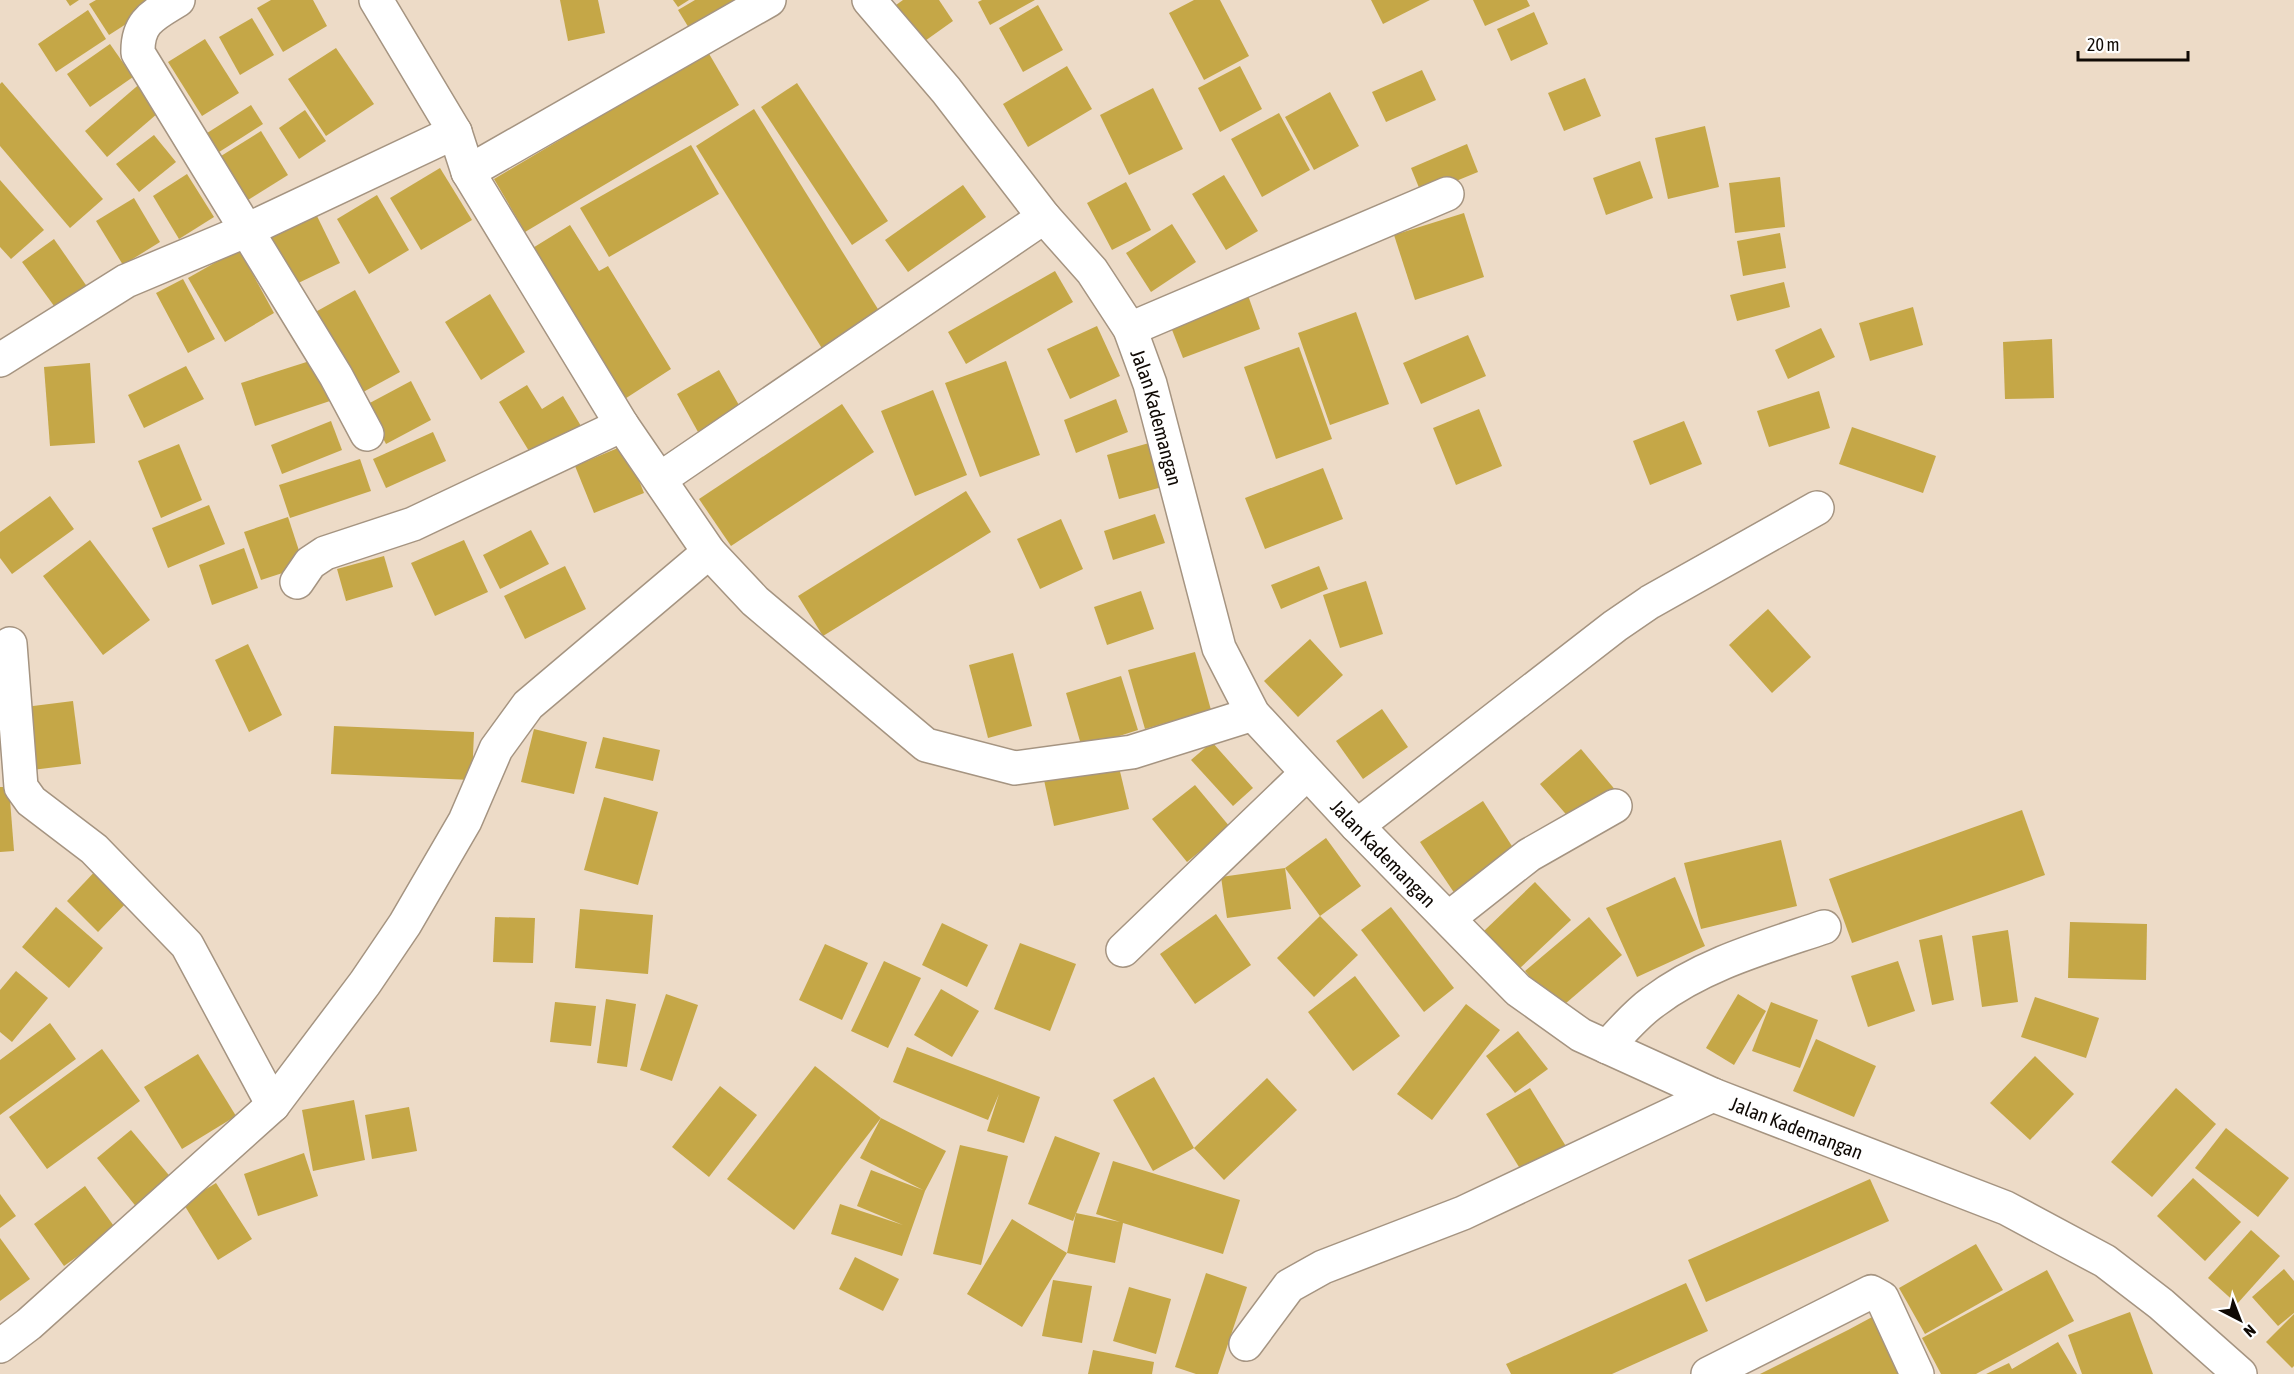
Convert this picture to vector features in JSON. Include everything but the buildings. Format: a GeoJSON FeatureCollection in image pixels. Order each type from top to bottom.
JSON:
{"type":"FeatureCollection","features":[{"type":"Feature","properties":{"kind":"street"},"geometry":{"type":"LineString","coordinates":[[178,0],[147,20],[137,38],[138,53],[245,231],[336,376],[368,434]]}},
{"type":"Feature","properties":{"kind":"street"},"geometry":{"type":"LineString","coordinates":[[376,0],[455,132],[468,172],[621,425],[709,552],[755,601],[926,745],[1015,768],[1132,752],[1254,714]]}},
{"type":"Feature","properties":{"kind":"street"},"geometry":{"type":"LineString","coordinates":[[468,172],[769,0]]}},
{"type":"Feature","properties":{"kind":"street","name":"Jalan Kademangan"},"geometry":{"type":"LineString","coordinates":[[869,0],[946,90],[1044,217],[1092,271],[1130,329],[1150,384],[1220,648],[1254,714],[1357,826],[1518,990],[1581,1035],[1607,1047],[1713,1095],[2006,1208],[2105,1260],[2161,1304],[2241,1374]]}},
{"type":"Feature","properties":{"kind":"street"},"geometry":{"type":"LineString","coordinates":[[0,360],[126,281],[245,231],[455,132]]}},
{"type":"Feature","properties":{"kind":"street"},"geometry":{"type":"LineString","coordinates":[[1130,329],[1448,194]]}},
{"type":"Feature","properties":{"kind":"street"},"geometry":{"type":"LineString","coordinates":[[660,479],[1044,217]]}},
{"type":"Feature","properties":{"kind":"street"},"geometry":{"type":"LineString","coordinates":[[297,582],[310,563],[325,553],[413,524],[621,425]]}},
{"type":"Feature","properties":{"kind":"street"},"geometry":{"type":"LineString","coordinates":[[1357,826],[1641,608],[1817,508]]}},
{"type":"Feature","properties":{"kind":"street"},"geometry":{"type":"LineString","coordinates":[[0,1346],[38,1316],[273,1105],[365,983],[405,924],[465,821],[495,749],[528,705],[709,552]]}},
{"type":"Feature","properties":{"kind":"street"},"geometry":{"type":"LineString","coordinates":[[10,644],[21,787],[31,801],[94,849],[187,945],[273,1105]]}},
{"type":"Feature","properties":{"kind":"street"},"geometry":{"type":"LineString","coordinates":[[1123,950],[1307,773]]}},
{"type":"Feature","properties":{"kind":"street"},"geometry":{"type":"LineString","coordinates":[[1449,918],[1528,855],[1616,806]]}},
{"type":"Feature","properties":{"kind":"street"},"geometry":{"type":"LineString","coordinates":[[1607,1047],[1651,1003],[1684,981],[1724,961],[1824,927]]}},
{"type":"Feature","properties":{"kind":"street"},"geometry":{"type":"LineString","coordinates":[[1246,1344],[1279,1298],[1301,1278],[1323,1267],[1463,1213],[1713,1095]]}},
{"type":"Feature","properties":{"kind":"street"},"geometry":{"type":"LineString","coordinates":[[1708,1374],[1871,1292],[1882,1298],[1917,1374]]}}]}
